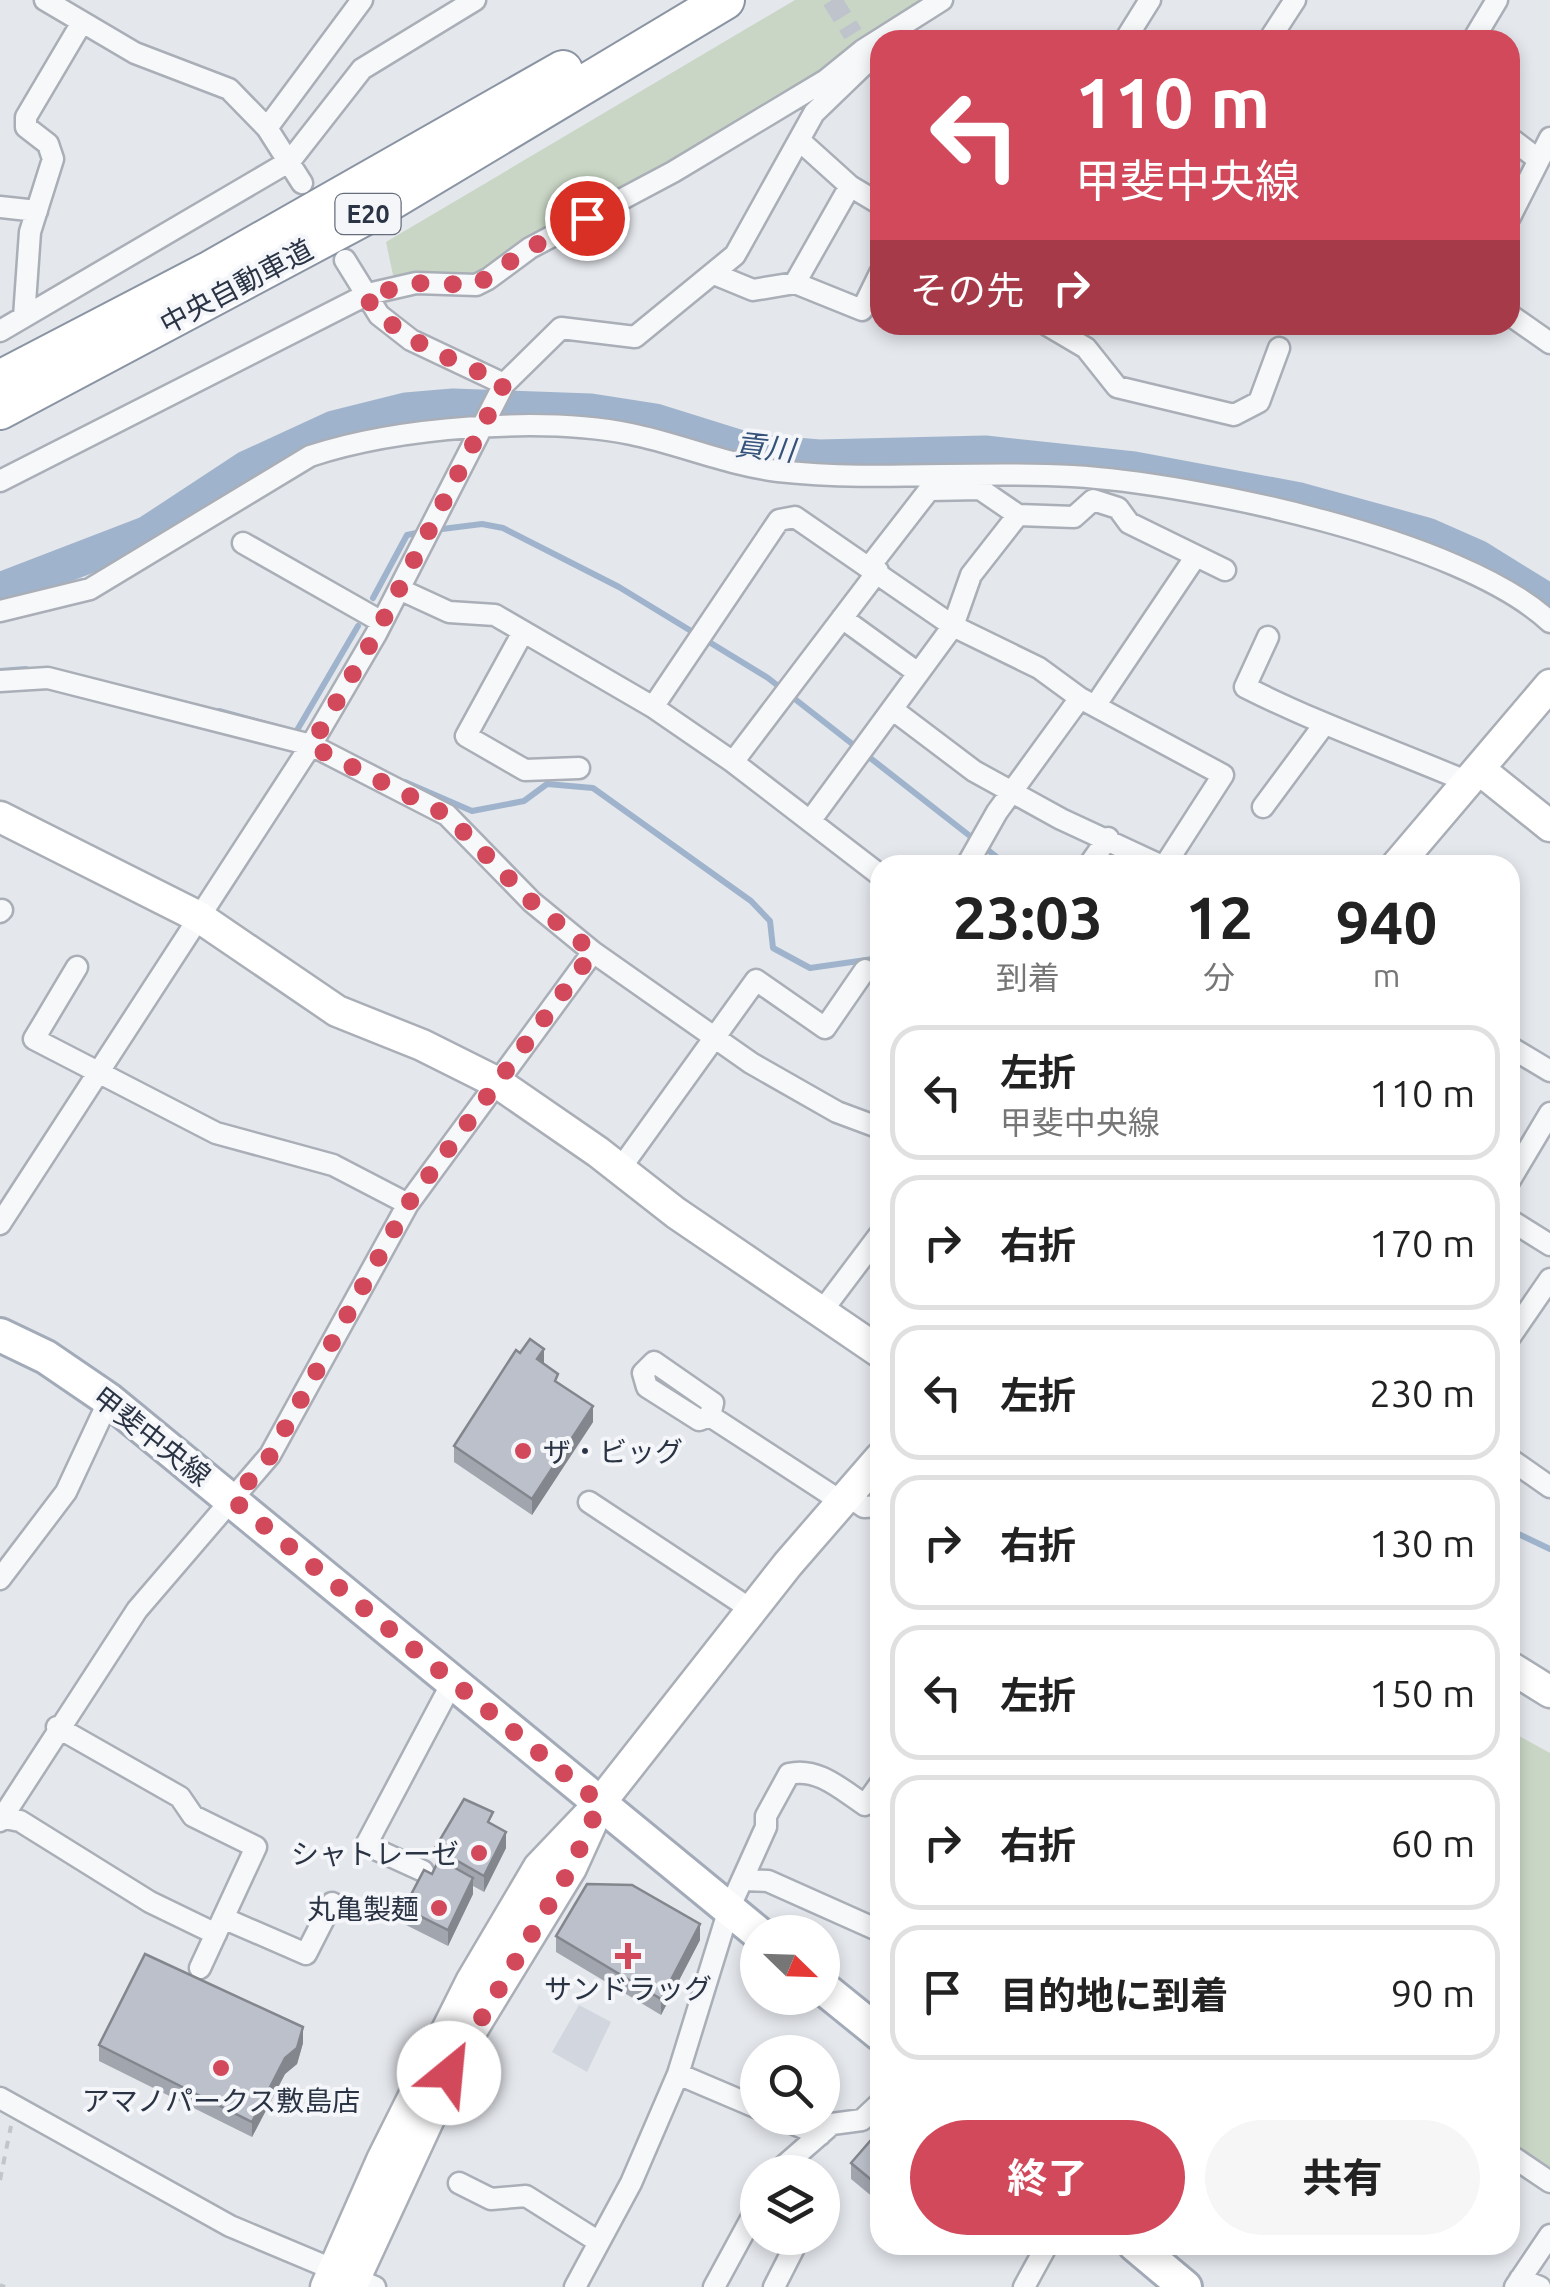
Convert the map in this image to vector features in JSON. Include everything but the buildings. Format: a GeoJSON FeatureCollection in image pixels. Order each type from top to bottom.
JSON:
{"type":"FeatureCollection","features":[{"type":"Feature","properties":{"kind":"highway","name":"中央自動車道"},"geometry":{"type":"LineString","coordinates":[[0,380],[359,188],[679,0]]}},
{"type":"Feature","properties":{"kind":"highway","name":"中央自動車道"},"geometry":{"type":"LineString","coordinates":[[0,410],[370,213],[725,0]]}},
{"type":"Feature","properties":{"kind":"main road","name":"甲斐中央線"},"geometry":{"type":"LineString","coordinates":[[0,1335],[46,1357],[109,1400],[454,1679],[600,1803],[736,1894],[748,1915]]}},
{"type":"Feature","properties":{"kind":"main road"},"geometry":{"type":"LineString","coordinates":[[840,2001],[870,2026]]}},
{"type":"Feature","properties":{"kind":"main road"},"geometry":{"type":"LineString","coordinates":[[1147,2255],[1186,2287]]}},
{"type":"Feature","properties":{"kind":"street"},"geometry":{"type":"LineString","coordinates":[[45,0],[134,53],[229,88],[267,128],[302,183]]}},
{"type":"Feature","properties":{"kind":"street"},"geometry":{"type":"LineString","coordinates":[[0,331],[290,161],[362,69],[475,0]]}},
{"type":"Feature","properties":{"kind":"street"},"geometry":{"type":"LineString","coordinates":[[898,30],[942,0]]}},
{"type":"Feature","properties":{"kind":"street"},"geometry":{"type":"LineString","coordinates":[[1132,30],[1150,0]]}},
{"type":"Feature","properties":{"kind":"street"},"geometry":{"type":"LineString","coordinates":[[1276,30],[1295,0]]}},
{"type":"Feature","properties":{"kind":"street"},"geometry":{"type":"LineString","coordinates":[[1480,30],[1497,0]]}},
{"type":"Feature","properties":{"kind":"street"},"geometry":{"type":"LineString","coordinates":[[267,128],[356,2]]}},
{"type":"Feature","properties":{"kind":"street"},"geometry":{"type":"LineString","coordinates":[[24,317],[30,232],[53,159],[48,144],[26,126],[26,117],[81,24]]}},
{"type":"Feature","properties":{"kind":"street"},"geometry":{"type":"LineString","coordinates":[[0,1224],[101,1076],[314,739],[382,622],[504,384],[561,328],[634,337],[735,255],[814,113],[867,51]]}},
{"type":"Feature","properties":{"kind":"street"},"geometry":{"type":"LineString","coordinates":[[0,481],[365,296],[416,283],[476,285],[530,248],[672,172],[826,80],[867,51]]}},
{"type":"Feature","properties":{"kind":"street"},"geometry":{"type":"LineString","coordinates":[[1520,197],[1550,138]]}},
{"type":"Feature","properties":{"kind":"street"},"geometry":{"type":"LineString","coordinates":[[799,140],[850,186],[870,198]]}},
{"type":"Feature","properties":{"kind":"street"},"geometry":{"type":"LineString","coordinates":[[1520,146],[1539,160]]}},
{"type":"Feature","properties":{"kind":"street"},"geometry":{"type":"LineString","coordinates":[[795,282],[850,186]]}},
{"type":"Feature","properties":{"kind":"street"},"geometry":{"type":"LineString","coordinates":[[0,207],[36,211]]}},
{"type":"Feature","properties":{"kind":"street"},"geometry":{"type":"LineString","coordinates":[[345,260],[379,316],[410,340],[504,384]]}},
{"type":"Feature","properties":{"kind":"street"},"geometry":{"type":"LineString","coordinates":[[714,274],[753,290],[795,282],[862,310],[870,294]]}},
{"type":"Feature","properties":{"kind":"street"},"geometry":{"type":"LineString","coordinates":[[1520,322],[1550,344]]}},
{"type":"Feature","properties":{"kind":"street"},"geometry":{"type":"LineString","coordinates":[[1064,335],[1086,348],[1117,387],[1234,415],[1259,402],[1279,348]]}},
{"type":"Feature","properties":{"kind":"street"},"geometry":{"type":"LineString","coordinates":[[0,610],[90,589],[310,456],[349,443],[483,429],[600,429],[776,470],[1071,476],[1161,486],[1318,520],[1390,541],[1460,568],[1538,610],[1550,622]]}},
{"type":"Feature","properties":{"kind":"street"},"geometry":{"type":"LineString","coordinates":[[733,762],[842,618],[929,490],[980,490],[1018,515],[1074,517],[1094,500],[1118,508],[1129,524],[1224,570]]}},
{"type":"Feature","properties":{"kind":"street"},"geometry":{"type":"LineString","coordinates":[[810,821],[953,626],[971,575],[1018,515]]}},
{"type":"Feature","properties":{"kind":"street"},"geometry":{"type":"LineString","coordinates":[[653,708],[779,520],[795,517],[953,626],[1038,668],[1088,702],[1223,775],[1169,855]]}},
{"type":"Feature","properties":{"kind":"street"},"geometry":{"type":"LineString","coordinates":[[243,544],[382,622]]}},
{"type":"Feature","properties":{"kind":"street"},"geometry":{"type":"LineString","coordinates":[[973,855],[1012,792],[1088,702],[1196,556]]}},
{"type":"Feature","properties":{"kind":"street"},"geometry":{"type":"LineString","coordinates":[[399,589],[449,612],[495,615],[653,708],[733,762],[870,867]]}},
{"type":"Feature","properties":{"kind":"street"},"geometry":{"type":"LineString","coordinates":[[842,618],[918,673]]}},
{"type":"Feature","properties":{"kind":"street"},"geometry":{"type":"LineString","coordinates":[[524,632],[466,736],[525,770],[579,768]]}},
{"type":"Feature","properties":{"kind":"street"},"geometry":{"type":"LineString","coordinates":[[1268,636],[1246,687],[1323,726],[1473,775],[1550,826]]}},
{"type":"Feature","properties":{"kind":"street"},"geometry":{"type":"LineString","coordinates":[[0,681],[48,678],[134,704],[314,739],[447,815],[532,902],[593,952],[714,1036],[837,1112],[870,1124]]}},
{"type":"Feature","properties":{"kind":"street"},"geometry":{"type":"LineString","coordinates":[[1405,855],[1550,685]]}},
{"type":"Feature","properties":{"kind":"street"},"geometry":{"type":"LineString","coordinates":[[892,709],[974,771],[1142,855]]}},
{"type":"Feature","properties":{"kind":"street"},"geometry":{"type":"LineString","coordinates":[[1263,808],[1323,726]]}},
{"type":"Feature","properties":{"kind":"street"},"geometry":{"type":"LineString","coordinates":[[0,817],[200,917],[336,1012],[422,1044],[498,1083],[620,1169],[676,1214],[870,1345]]}},
{"type":"Feature","properties":{"kind":"street"},"geometry":{"type":"LineString","coordinates":[[1096,855],[1108,838]]}},
{"type":"Feature","properties":{"kind":"street"},"geometry":{"type":"LineString","coordinates":[[332,1902],[306,1954],[150,1902],[20,1821],[1,1818],[137,1610],[270,1456],[408,1204],[593,952]]}},
{"type":"Feature","properties":{"kind":"street"},"geometry":{"type":"LineString","coordinates":[[77,967],[34,1038],[216,1133],[333,1165],[408,1204]]}},
{"type":"Feature","properties":{"kind":"street"},"geometry":{"type":"LineString","coordinates":[[620,1169],[756,980],[825,1028],[865,970]]}},
{"type":"Feature","properties":{"kind":"street"},"geometry":{"type":"LineString","coordinates":[[1520,1054],[1550,1071]]}},
{"type":"Feature","properties":{"kind":"street"},"geometry":{"type":"LineString","coordinates":[[1520,1166],[1546,1128]]}},
{"type":"Feature","properties":{"kind":"street"},"geometry":{"type":"LineString","coordinates":[[1520,1226],[1550,1245]]}},
{"type":"Feature","properties":{"kind":"street"},"geometry":{"type":"LineString","coordinates":[[822,1311],[870,1247]]}},
{"type":"Feature","properties":{"kind":"street"},"geometry":{"type":"LineString","coordinates":[[1520,1322],[1550,1279]]}},
{"type":"Feature","properties":{"kind":"street"},"geometry":{"type":"LineString","coordinates":[[0,1579],[66,1492],[109,1400]]}},
{"type":"Feature","properties":{"kind":"street"},"geometry":{"type":"LineString","coordinates":[[710,1416],[845,1498],[870,1507]]}},
{"type":"Feature","properties":{"kind":"street"},"geometry":{"type":"LineString","coordinates":[[1520,1465],[1550,1487]]}},
{"type":"Feature","properties":{"kind":"street"},"geometry":{"type":"LineString","coordinates":[[8,2102],[230,2226],[348,2282],[464,2043],[571,1868],[600,1803],[752,1610],[870,1469]]}},
{"type":"Feature","properties":{"kind":"street"},"geometry":{"type":"LineString","coordinates":[[589,1502],[752,1610]]}},
{"type":"Feature","properties":{"kind":"street"},"geometry":{"type":"LineString","coordinates":[[423,1871],[366,1845],[454,1679]]}},
{"type":"Feature","properties":{"kind":"street"},"geometry":{"type":"LineString","coordinates":[[1520,1679],[1550,1692]]}},
{"type":"Feature","properties":{"kind":"street"},"geometry":{"type":"LineString","coordinates":[[57,1727],[180,1797],[193,1816],[256,1846],[200,1968]]}},
{"type":"Feature","properties":{"kind":"street"},"geometry":{"type":"LineString","coordinates":[[575,2287],[678,2074],[736,1894],[766,1827],[766,1816],[789,1774],[805,1770],[865,1805],[870,1798]]}},
{"type":"Feature","properties":{"kind":"street"},"geometry":{"type":"LineString","coordinates":[[736,1894],[768,1881],[870,1927]]}},
{"type":"Feature","properties":{"kind":"street"},"geometry":{"type":"LineString","coordinates":[[678,2074],[740,2100]]}},
{"type":"Feature","properties":{"kind":"street"},"geometry":{"type":"LineString","coordinates":[[840,2123],[862,2120],[870,2112]]}},
{"type":"Feature","properties":{"kind":"street"},"geometry":{"type":"LineString","coordinates":[[797,2155],[820,2135]]}},
{"type":"Feature","properties":{"kind":"street"},"geometry":{"type":"LineString","coordinates":[[1520,2162],[1550,2182]]}},
{"type":"Feature","properties":{"kind":"street"},"geometry":{"type":"LineString","coordinates":[[459,2183],[492,2199],[526,2196],[599,2242]]}},
{"type":"Feature","properties":{"kind":"street"},"geometry":{"type":"LineString","coordinates":[[1525,2284],[1550,2235]]}},
{"type":"Feature","properties":{"kind":"street"},"geometry":{"type":"LineString","coordinates":[[714,2287],[740,2239]]}},
{"type":"Feature","properties":{"kind":"street"},"geometry":{"type":"LineString","coordinates":[[774,2287],[790,2255]]}},
{"type":"Feature","properties":{"kind":"street"},"geometry":{"type":"LineString","coordinates":[[1024,2287],[1042,2255]]}},
{"type":"Feature","properties":{"kind":"path"},"geometry":{"type":"LineString","coordinates":[[0,2180],[8,2102]]}},
{"type":"Feature","properties":{"kind":"shaded area"},"geometry":{"type":"Polygon","coordinates":[[[579,2005],[611,2022],[587,2072],[552,2052],[579,2005]]]}},
{"type":"Feature","properties":{"kind":"green space"},"geometry":{"type":"Polygon","coordinates":[[[795,0],[931,0],[887,30],[870,30],[870,41],[808,83],[495,266],[472,276],[393,275],[386,242],[795,0]]]}},
{"type":"Feature","properties":{"kind":"green space"},"geometry":{"type":"Polygon","coordinates":[[[1520,1736],[1550,1753],[1550,2173],[1520,2152],[1520,1736]]]}},
{"type":"Feature","properties":{"kind":"waterway","name":"貢川"},"geometry":{"type":"LineString","coordinates":[[0,590],[148,533],[247,468],[334,428],[406,410],[453,406],[591,411],[655,421],[751,451],[819,457],[985,453],[1134,469],[1300,500],[1427,535],[1477,557],[1550,602]]}},
{"type":"Feature","properties":{"kind":"waterway"},"geometry":{"type":"LineString","coordinates":[[434,530],[482,524],[503,528],[619,587],[768,678],[994,855]]}},
{"type":"Feature","properties":{"kind":"waterway"},"geometry":{"type":"LineString","coordinates":[[373,598],[407,535],[421,532]]}},
{"type":"Feature","properties":{"kind":"waterway"},"geometry":{"type":"LineString","coordinates":[[296,732],[358,626]]}},
{"type":"Feature","properties":{"kind":"waterway"},"geometry":{"type":"LineString","coordinates":[[0,671],[26,669]]}},
{"type":"Feature","properties":{"kind":"waterway"},"geometry":{"type":"LineString","coordinates":[[219,711],[289,730]]}},
{"type":"Feature","properties":{"kind":"waterway"},"geometry":{"type":"LineString","coordinates":[[405,782],[472,811],[524,801],[547,784],[593,788],[751,901],[770,921],[773,948],[810,968],[870,959]]}},
{"type":"Feature","properties":{"kind":"waterway"},"geometry":{"type":"LineString","coordinates":[[1520,1535],[1550,1549]]}},
{"type":"Feature","properties":{"kind":"tunnel"},"geometry":{"type":"LineString","coordinates":[[832,0],[853,34]]}},
{"type":"Feature","properties":{"kind":"place","name":"ザ・ビッグ"},"geometry":{"type":"Point","coordinates":[523,1451]}},
{"type":"Feature","properties":{"kind":"place","name":"シャトレーゼ"},"geometry":{"type":"Point","coordinates":[479,1853]}},
{"type":"Feature","properties":{"kind":"place","name":"丸亀製麺"},"geometry":{"type":"Point","coordinates":[439,1908]}},
{"type":"Feature","properties":{"kind":"place","name":"サンドラッグ"},"geometry":{"type":"Point","coordinates":[628,1956]}},
{"type":"Feature","properties":{"kind":"place","name":"アマノパークス敷島店"},"geometry":{"type":"Point","coordinates":[221,2068]}},
{"type":"Feature","properties":{"kind":"route"},"geometry":{"type":"LineString","coordinates":[[449,2073],[571,1868],[600,1803],[233,1500],[270,1456],[408,1204],[593,952],[532,902],[447,815],[311,746],[376,634],[504,384],[410,340],[379,316],[365,296],[416,283],[476,285],[530,248],[587,218]]}}]}
